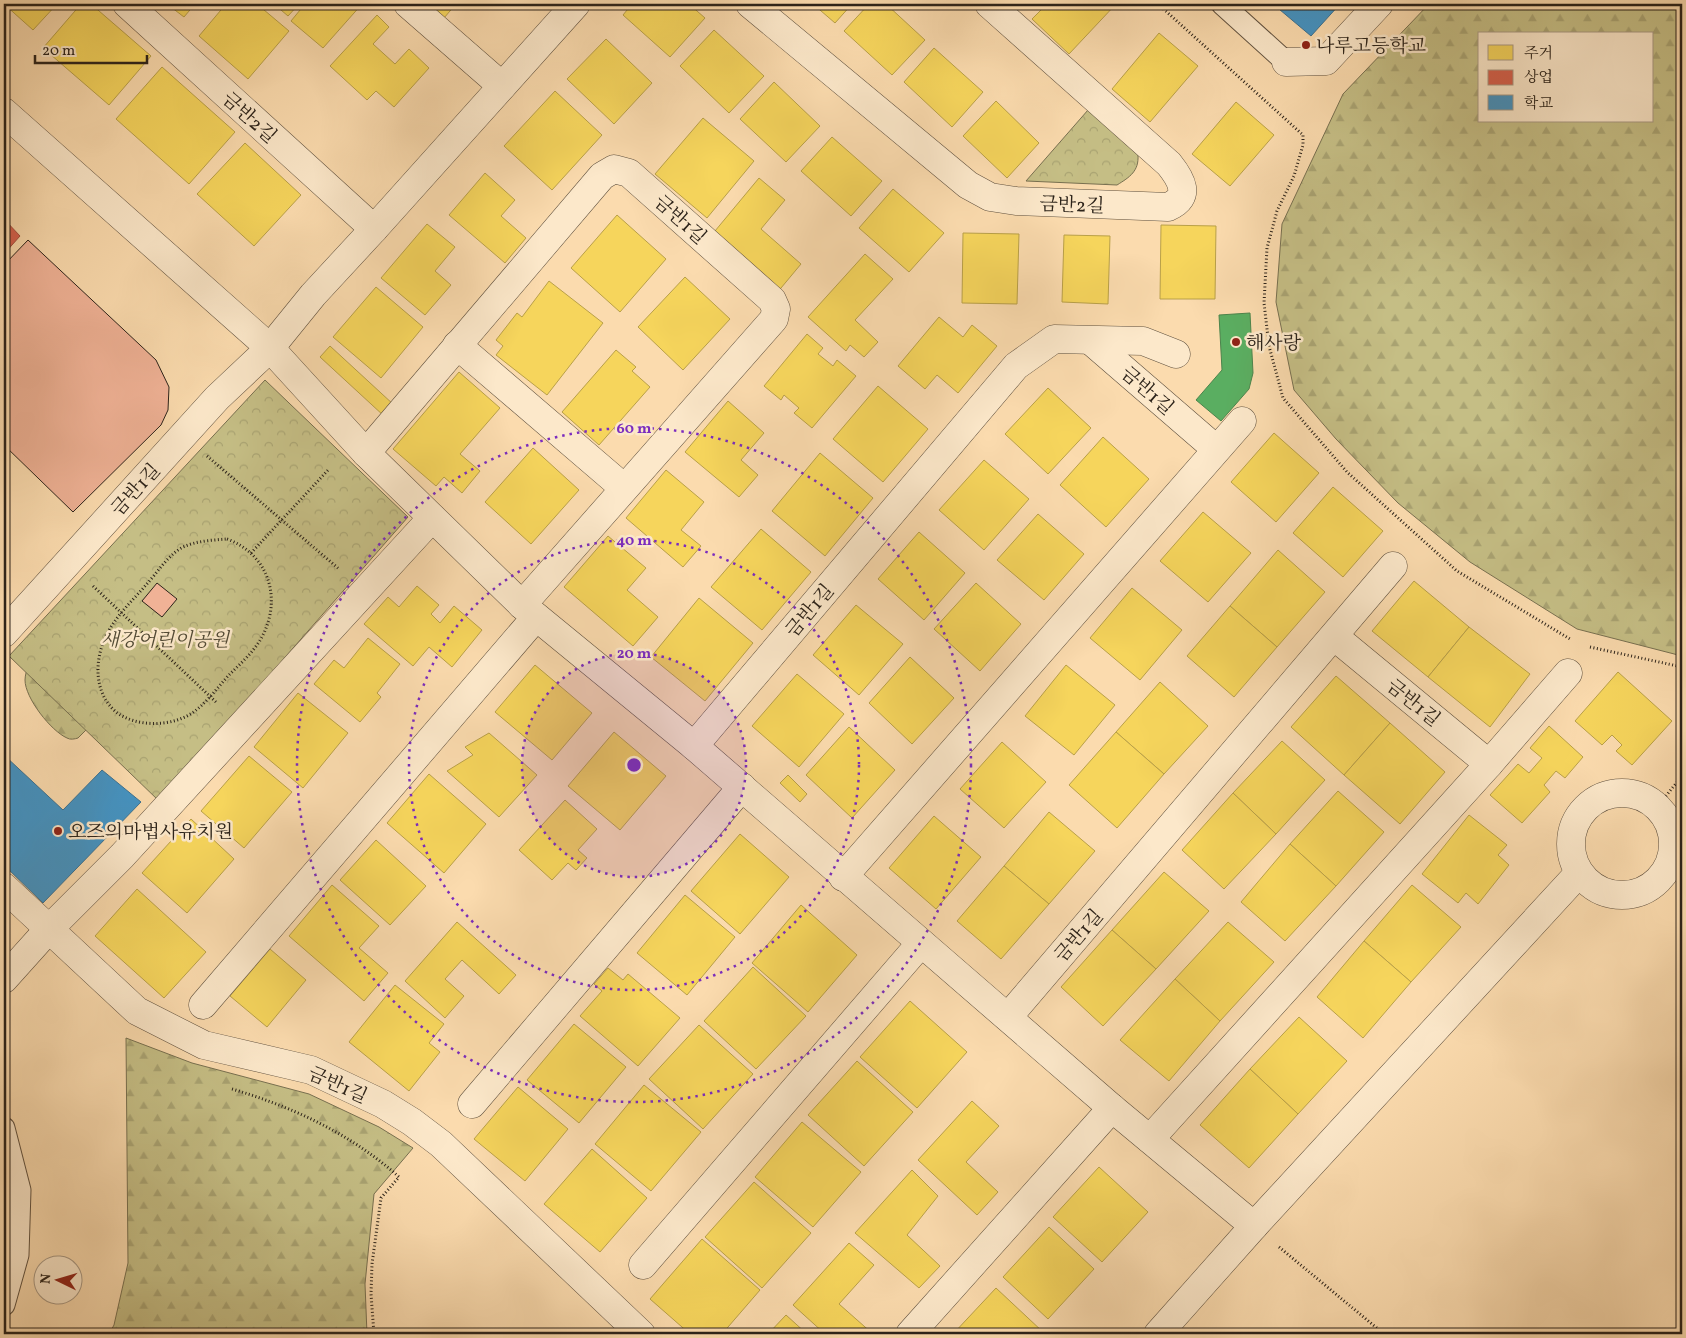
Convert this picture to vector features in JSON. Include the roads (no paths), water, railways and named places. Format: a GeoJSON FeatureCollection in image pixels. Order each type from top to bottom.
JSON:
{"type":"FeatureCollection","features":[{"type":"Feature","properties":{"kind":"street","name":"금반2길"},"geometry":{"type":"LineString","coordinates":[[127,4],[374,229]]}},
{"type":"Feature","properties":{"kind":"street"},"geometry":{"type":"LineString","coordinates":[[408,4],[502,86]]}},
{"type":"Feature","properties":{"kind":"street"},"geometry":{"type":"LineString","coordinates":[[270,348],[313,294],[374,229],[576,4]]}},
{"type":"Feature","properties":{"kind":"street","name":"금반2길"},"geometry":{"type":"LineString","coordinates":[[750,4],[968,185],[990,197],[1067,205],[1168,207],[1178,202],[1182,197],[1182,186],[1177,174],[1169,164],[989,4]]}},
{"type":"Feature","properties":{"kind":"street"},"geometry":{"type":"LineString","coordinates":[[1286,62],[1326,61],[1379,4]]}},
{"type":"Feature","properties":{"kind":"street"},"geometry":{"type":"LineString","coordinates":[[4,112],[270,348],[366,453],[529,611],[694,746],[1112,1108],[1254,1226]]}},
{"type":"Feature","properties":{"kind":"street","name":"금반1길"},"geometry":{"type":"LineString","coordinates":[[203,1005],[529,611],[624,488],[774,319],[776,308],[772,300],[629,173],[614,169],[602,176],[366,453]]}},
{"type":"Feature","properties":{"kind":"street","name":"금반1길"},"geometry":{"type":"LineString","coordinates":[[694,746],[1016,366],[1054,339],[1091,341],[1216,449]]}},
{"type":"Feature","properties":{"kind":"street"},"geometry":{"type":"LineString","coordinates":[[1091,341],[1143,341],[1176,354]]}},
{"type":"Feature","properties":{"kind":"street"},"geometry":{"type":"LineString","coordinates":[[457,345],[624,488]]}},
{"type":"Feature","properties":{"kind":"street","name":"금반1길"},"geometry":{"type":"LineString","coordinates":[[8,620],[217,398],[270,348]]}},
{"type":"Feature","properties":{"kind":"street"},"geometry":{"type":"LineString","coordinates":[[843,877],[1242,421]]}},
{"type":"Feature","properties":{"kind":"street"},"geometry":{"type":"LineString","coordinates":[[4,979],[48,930],[122,856],[432,518]]}},
{"type":"Feature","properties":{"kind":"street"},"geometry":{"type":"LineString","coordinates":[[1334,637],[1393,566]]}},
{"type":"Feature","properties":{"kind":"street","name":"금반1길"},"geometry":{"type":"LineString","coordinates":[[1008,1017],[1334,637],[1489,764]]}},
{"type":"Feature","properties":{"kind":"street"},"geometry":{"type":"LineString","coordinates":[[1150,1139],[1489,764],[1568,673]]}},
{"type":"Feature","properties":{"kind":"street"},"geometry":{"type":"LineString","coordinates":[[472,1104],[742,788]]}},
{"type":"Feature","properties":{"kind":"street"},"geometry":{"type":"LineString","coordinates":[[1615,793],[1633,794],[1649,800],[1657,807],[1670,827],[1674,843],[1671,859],[1664,874],[1652,886],[1638,893],[1621,896],[1598,889],[1579,873],[1572,857],[1571,840],[1575,823],[1585,809],[1599,798],[1615,793]]}},
{"type":"Feature","properties":{"kind":"street"},"geometry":{"type":"LineString","coordinates":[[1158,1334],[1254,1226],[1579,873]]}},
{"type":"Feature","properties":{"kind":"street","name":"금반1길"},"geometry":{"type":"LineString","coordinates":[[4,887],[137,1011],[204,1044],[311,1070],[383,1104],[412,1122],[441,1144],[641,1334]]}},
{"type":"Feature","properties":{"kind":"street"},"geometry":{"type":"LineString","coordinates":[[644,1265],[921,943]]}},
{"type":"Feature","properties":{"kind":"street"},"geometry":{"type":"LineString","coordinates":[[910,1334],[1112,1108]]}},
{"type":"Feature","properties":{"kind":"lane"},"geometry":{"type":"LineString","coordinates":[[1222,4],[1286,62]]}},
{"type":"Feature","properties":{"kind":"lane"},"geometry":{"type":"LineString","coordinates":[[4,1128],[20,1190],[18,1255],[4,1305]]}},
{"type":"Feature","properties":{"kind":"place","name":"나루고등학교"},"geometry":{"type":"Point","coordinates":[1306,45]}},
{"type":"Feature","properties":{"kind":"place","name":"해사랑"},"geometry":{"type":"Point","coordinates":[1236,342]}},
{"type":"Feature","properties":{"kind":"place","name":"오즈의마법사유치원"},"geometry":{"type":"Point","coordinates":[58,831]}},
{"type":"Feature","properties":{"kind":"park label","name":"새강어린이공원"},"geometry":{"type":"Point","coordinates":[165,639]}}]}
